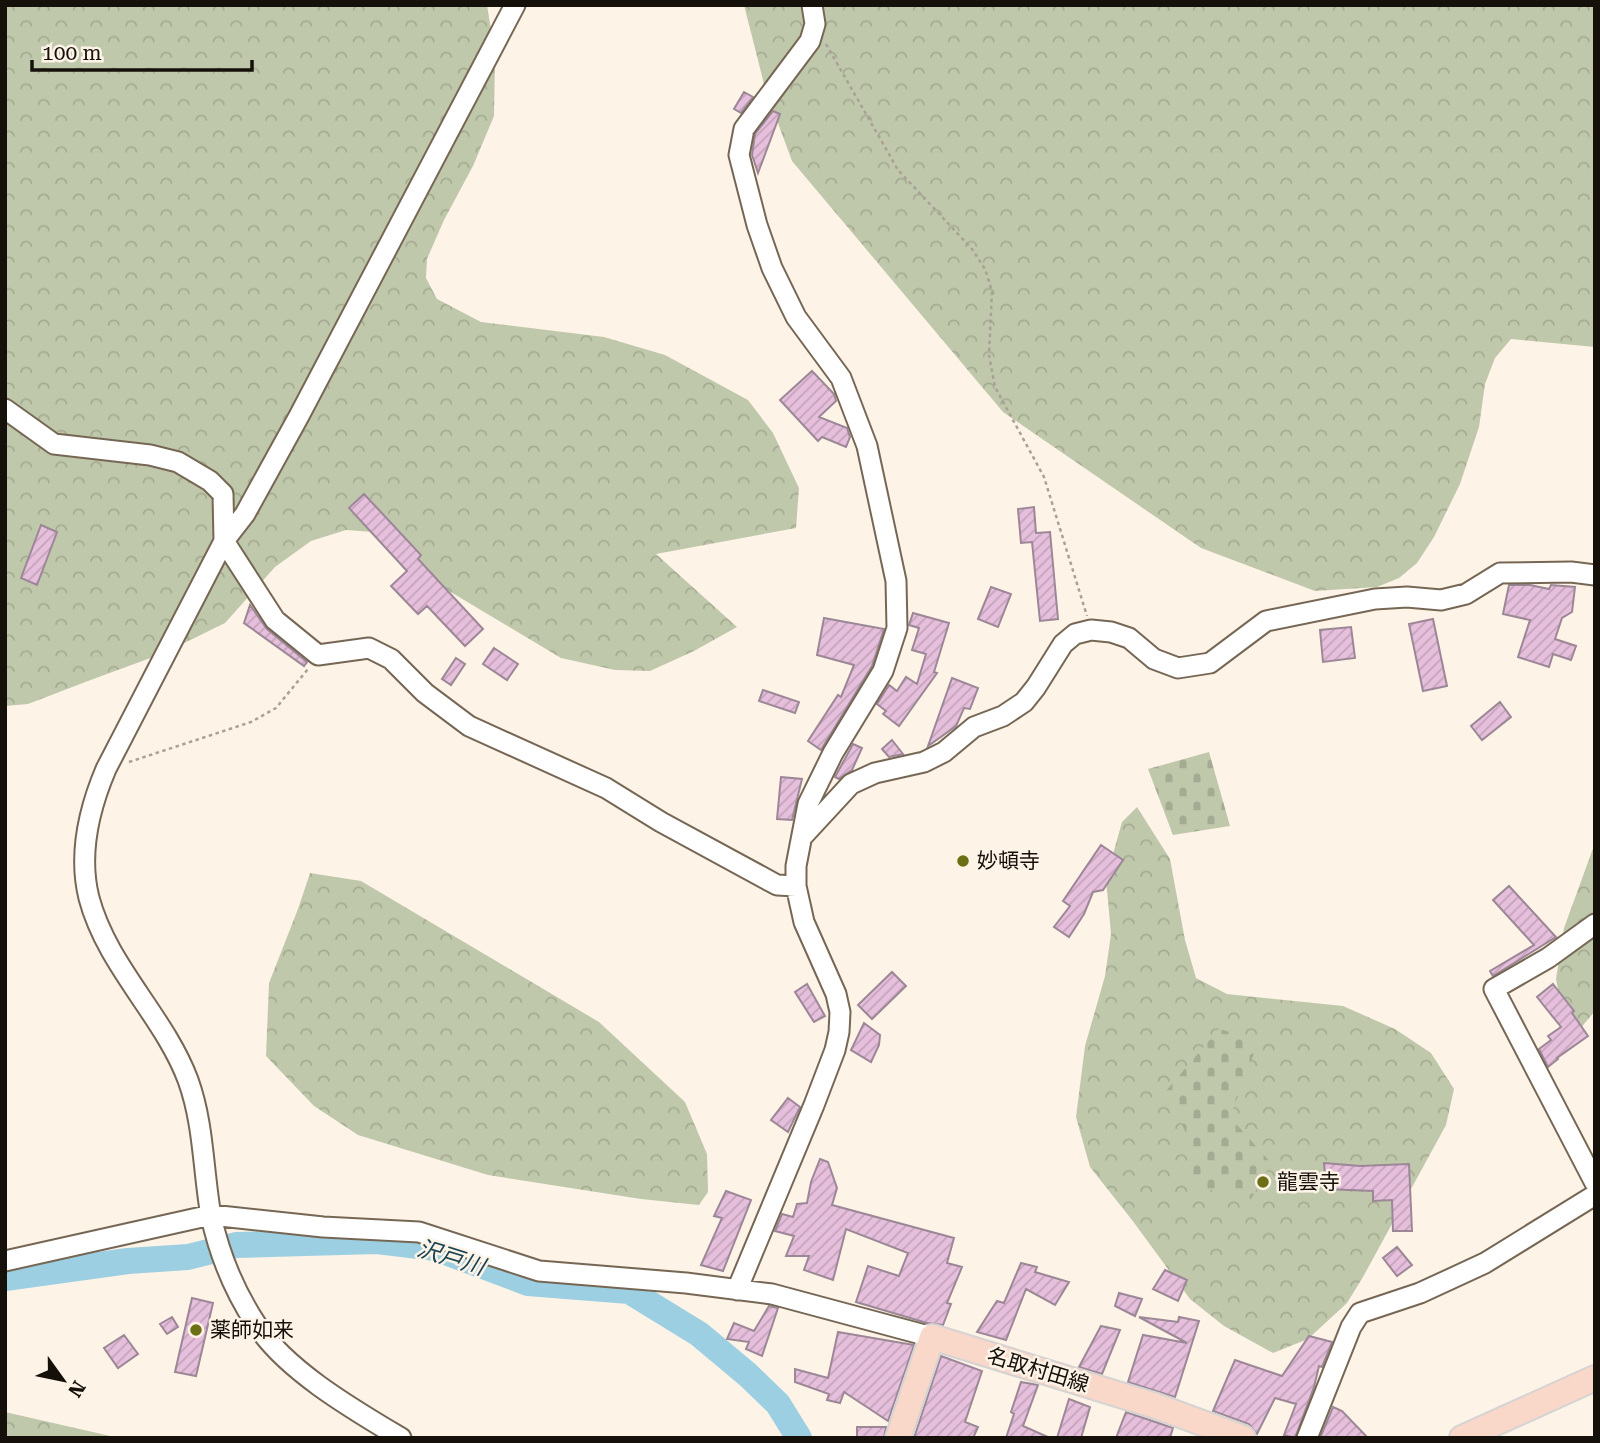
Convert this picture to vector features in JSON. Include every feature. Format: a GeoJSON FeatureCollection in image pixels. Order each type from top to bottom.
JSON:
{"type":"FeatureCollection","features":[{"type":"Feature","properties":{"kind":"main road"},"geometry":{"type":"LineString","coordinates":[[898,1438],[932,1337]]}},
{"type":"Feature","properties":{"kind":"main road","name":"名取村田線"},"geometry":{"type":"LineString","coordinates":[[932,1337],[1156,1406],[1243,1438]]}},
{"type":"Feature","properties":{"kind":"main road"},"geometry":{"type":"LineString","coordinates":[[1462,1438],[1595,1378]]}},
{"type":"Feature","properties":{"kind":"street"},"geometry":{"type":"LineString","coordinates":[[401,1438],[312,1380],[274,1346],[256,1324],[223,1259],[213,1222],[199,1119],[188,1080],[170,1043],[115,955],[89,898],[85,865],[86,831],[93,801],[106,769],[224,541],[246,514],[515,5]]}},
{"type":"Feature","properties":{"kind":"street"},"geometry":{"type":"LineString","coordinates":[[737,1290],[814,1105],[839,1032],[840,1012],[836,994],[804,922],[796,886],[800,839],[808,804],[833,753],[883,671],[897,628],[896,581],[867,446],[841,378],[796,317],[772,268],[757,225],[739,155],[744,129],[810,41],[814,15]]}},
{"type":"Feature","properties":{"kind":"street"},"geometry":{"type":"LineString","coordinates":[[5,409],[54,444],[150,455],[178,462],[210,481],[223,494],[224,541],[275,620],[318,655],[369,649],[391,659],[425,693],[469,726],[606,788],[661,822],[777,885],[796,886]]}},
{"type":"Feature","properties":{"kind":"street"},"geometry":{"type":"LineString","coordinates":[[800,839],[851,784],[875,773],[924,762],[944,752],[974,727],[1003,716],[1024,702],[1037,687],[1063,644],[1075,634],[1091,630],[1111,632],[1129,638],[1154,659],[1178,668],[1210,663],[1266,621],[1375,599],[1407,597],[1441,600],[1466,594],[1500,573],[1571,572],[1595,575]]}},
{"type":"Feature","properties":{"kind":"street"},"geometry":{"type":"LineString","coordinates":[[1595,924],[1548,958],[1494,989],[1595,1183]]}},
{"type":"Feature","properties":{"kind":"street"},"geometry":{"type":"LineString","coordinates":[[1307,1438],[1351,1326],[1360,1313],[1420,1293],[1485,1263],[1595,1195]]}},
{"type":"Feature","properties":{"kind":"street"},"geometry":{"type":"LineString","coordinates":[[5,1261],[213,1222],[419,1232],[539,1271],[686,1283],[785,1297],[932,1337]]}},
{"type":"Feature","properties":{"kind":"path"},"geometry":{"type":"LineString","coordinates":[[814,15],[850,89],[898,170],[972,249],[985,269],[992,291],[989,355],[995,387],[1044,477],[1091,630]]}},
{"type":"Feature","properties":{"kind":"path"},"geometry":{"type":"LineString","coordinates":[[106,769],[251,722],[275,708],[318,655]]}},
{"type":"Feature","properties":{"kind":"green space"},"geometry":{"type":"Polygon","coordinates":[[[5,5],[487,5],[495,55],[494,116],[473,166],[427,259],[426,278],[437,299],[481,322],[604,337],[665,355],[748,400],[773,433],[799,488],[796,528],[656,554],[737,627],[650,671],[615,670],[561,658],[449,591],[386,533],[346,530],[311,541],[275,567],[225,623],[164,653],[28,704],[5,706],[5,5]]]}},
{"type":"Feature","properties":{"kind":"green space"},"geometry":{"type":"Polygon","coordinates":[[[744,5],[1595,5],[1595,347],[1511,339],[1495,358],[1485,384],[1479,427],[1460,484],[1434,537],[1417,563],[1399,578],[1377,587],[1315,591],[1201,548],[1003,412],[792,161],[765,88],[744,5]]]}},
{"type":"Feature","properties":{"kind":"green space"},"geometry":{"type":"Polygon","coordinates":[[[1209,752],[1230,826],[1173,835],[1148,769],[1209,752]]]}},
{"type":"Feature","properties":{"kind":"green space"},"geometry":{"type":"Polygon","coordinates":[[[1137,807],[1170,859],[1185,940],[1196,978],[1227,994],[1343,1006],[1395,1029],[1431,1053],[1454,1089],[1446,1125],[1347,1303],[1308,1339],[1273,1353],[1224,1326],[1190,1299],[1090,1167],[1076,1117],[1085,1046],[1105,976],[1111,934],[1106,879],[1122,822],[1137,807]]]}},
{"type":"Feature","properties":{"kind":"green space"},"geometry":{"type":"Polygon","coordinates":[[[1595,843],[1595,1011],[1579,1030],[1563,1015],[1556,979],[1564,928],[1595,843]]]}},
{"type":"Feature","properties":{"kind":"green space"},"geometry":{"type":"Polygon","coordinates":[[[310,873],[361,881],[599,1022],[685,1102],[707,1154],[708,1192],[699,1205],[641,1199],[488,1175],[358,1135],[314,1106],[266,1056],[269,983],[310,873]]]}},
{"type":"Feature","properties":{"kind":"green space"},"geometry":{"type":"Polygon","coordinates":[[[1219,1029],[1259,1040],[1230,1117],[1271,1163],[1251,1199],[1188,1184],[1195,1152],[1166,1091],[1219,1029]]]}},
{"type":"Feature","properties":{"kind":"green space"},"geometry":{"type":"Polygon","coordinates":[[[5,1412],[119,1438],[5,1438],[5,1412]]]}},
{"type":"Feature","properties":{"kind":"building"},"geometry":{"type":"Polygon","coordinates":[[[744,92],[753,97],[741,113],[734,109],[744,92]]]}},
{"type":"Feature","properties":{"kind":"building"},"geometry":{"type":"Polygon","coordinates":[[[773,111],[780,114],[758,173],[752,155],[755,134],[773,111]]]}},
{"type":"Feature","properties":{"kind":"building"},"geometry":{"type":"Polygon","coordinates":[[[812,371],[834,394],[836,401],[819,417],[847,428],[850,437],[846,447],[822,437],[818,441],[780,400],[812,371]]]}},
{"type":"Feature","properties":{"kind":"building"},"geometry":{"type":"Polygon","coordinates":[[[364,494],[421,555],[418,559],[483,629],[465,646],[427,606],[418,614],[391,586],[407,571],[349,508],[364,494]]]}},
{"type":"Feature","properties":{"kind":"building"},"geometry":{"type":"Polygon","coordinates":[[[1034,507],[1036,533],[1050,532],[1058,619],[1040,621],[1032,542],[1021,543],[1018,509],[1034,507]]]}},
{"type":"Feature","properties":{"kind":"building"},"geometry":{"type":"Polygon","coordinates":[[[41,525],[57,532],[37,585],[21,578],[41,525]]]}},
{"type":"Feature","properties":{"kind":"building"},"geometry":{"type":"Polygon","coordinates":[[[1509,585],[1549,589],[1551,585],[1575,587],[1572,612],[1562,618],[1555,639],[1576,646],[1571,660],[1553,654],[1549,667],[1518,657],[1530,620],[1503,614],[1509,585]]]}},
{"type":"Feature","properties":{"kind":"building"},"geometry":{"type":"Polygon","coordinates":[[[991,587],[1011,594],[998,627],[978,619],[991,587]]]}},
{"type":"Feature","properties":{"kind":"building"},"geometry":{"type":"Polygon","coordinates":[[[250,605],[267,629],[307,662],[304,666],[244,623],[250,605]]]}},
{"type":"Feature","properties":{"kind":"building"},"geometry":{"type":"Polygon","coordinates":[[[913,613],[949,623],[934,672],[937,673],[899,726],[883,714],[886,711],[877,704],[889,685],[897,691],[906,677],[917,684],[926,654],[912,650],[919,628],[909,625],[913,613]]]}},
{"type":"Feature","properties":{"kind":"building"},"geometry":{"type":"Polygon","coordinates":[[[824,618],[884,629],[872,666],[821,750],[808,741],[838,695],[841,697],[854,665],[817,655],[824,618]]]}},
{"type":"Feature","properties":{"kind":"building"},"geometry":{"type":"Polygon","coordinates":[[[1433,619],[1447,686],[1423,691],[1409,624],[1433,619]]]}},
{"type":"Feature","properties":{"kind":"building"},"geometry":{"type":"Polygon","coordinates":[[[1351,627],[1355,658],[1323,662],[1320,630],[1351,627]]]}},
{"type":"Feature","properties":{"kind":"building"},"geometry":{"type":"Polygon","coordinates":[[[494,648],[518,664],[507,680],[483,664],[494,648]]]}},
{"type":"Feature","properties":{"kind":"building"},"geometry":{"type":"Polygon","coordinates":[[[456,658],[465,664],[451,685],[442,679],[456,658]]]}},
{"type":"Feature","properties":{"kind":"building"},"geometry":{"type":"Polygon","coordinates":[[[952,678],[978,688],[970,709],[964,708],[956,726],[928,746],[952,678]]]}},
{"type":"Feature","properties":{"kind":"building"},"geometry":{"type":"Polygon","coordinates":[[[763,690],[799,702],[795,713],[759,701],[763,690]]]}},
{"type":"Feature","properties":{"kind":"building"},"geometry":{"type":"Polygon","coordinates":[[[1500,702],[1511,717],[1482,740],[1471,726],[1500,702]]]}},
{"type":"Feature","properties":{"kind":"building"},"geometry":{"type":"Polygon","coordinates":[[[892,740],[903,754],[889,757],[882,749],[892,740]]]}},
{"type":"Feature","properties":{"kind":"building"},"geometry":{"type":"Polygon","coordinates":[[[853,744],[862,748],[852,770],[839,779],[835,777],[853,744]]]}},
{"type":"Feature","properties":{"kind":"building"},"geometry":{"type":"Polygon","coordinates":[[[781,777],[802,779],[792,820],[777,819],[781,777]]]}},
{"type":"Feature","properties":{"kind":"building"},"geometry":{"type":"Polygon","coordinates":[[[1101,845],[1123,860],[1103,890],[1093,892],[1084,914],[1069,937],[1054,927],[1070,906],[1063,901],[1101,845]]]}},
{"type":"Feature","properties":{"kind":"building"},"geometry":{"type":"Polygon","coordinates":[[[1509,886],[1556,937],[1493,976],[1490,971],[1534,945],[1493,900],[1509,886]]]}},
{"type":"Feature","properties":{"kind":"building"},"geometry":{"type":"Polygon","coordinates":[[[892,972],[906,986],[872,1019],[858,1005],[892,972]]]}},
{"type":"Feature","properties":{"kind":"building"},"geometry":{"type":"Polygon","coordinates":[[[807,984],[825,1016],[814,1022],[795,992],[807,984]]]}},
{"type":"Feature","properties":{"kind":"building"},"geometry":{"type":"Polygon","coordinates":[[[1553,984],[1574,1011],[1572,1013],[1588,1036],[1548,1067],[1539,1049],[1551,1040],[1548,1036],[1561,1027],[1537,997],[1553,984]]]}},
{"type":"Feature","properties":{"kind":"building"},"geometry":{"type":"Polygon","coordinates":[[[864,1023],[880,1035],[879,1045],[871,1062],[851,1050],[864,1023]]]}},
{"type":"Feature","properties":{"kind":"building"},"geometry":{"type":"Polygon","coordinates":[[[788,1098],[800,1107],[788,1132],[771,1120],[788,1098]]]}},
{"type":"Feature","properties":{"kind":"building"},"geometry":{"type":"Polygon","coordinates":[[[820,1159],[828,1162],[837,1188],[832,1205],[954,1238],[947,1263],[962,1267],[947,1303],[951,1304],[943,1325],[927,1323],[856,1302],[868,1266],[899,1276],[908,1253],[846,1229],[833,1280],[804,1270],[809,1256],[786,1256],[794,1236],[775,1231],[782,1214],[793,1217],[797,1204],[807,1203],[811,1182],[820,1159]]]}},
{"type":"Feature","properties":{"kind":"building"},"geometry":{"type":"Polygon","coordinates":[[[1324,1163],[1360,1166],[1409,1164],[1412,1231],[1393,1231],[1392,1200],[1373,1201],[1373,1191],[1326,1189],[1324,1163]]]}},
{"type":"Feature","properties":{"kind":"building"},"geometry":{"type":"Polygon","coordinates":[[[726,1191],[751,1200],[723,1271],[701,1265],[722,1218],[714,1216],[726,1191]]]}},
{"type":"Feature","properties":{"kind":"building"},"geometry":{"type":"Polygon","coordinates":[[[1397,1247],[1412,1265],[1397,1276],[1383,1258],[1397,1247]]]}},
{"type":"Feature","properties":{"kind":"building"},"geometry":{"type":"Polygon","coordinates":[[[1021,1263],[1037,1267],[1035,1272],[1069,1282],[1055,1305],[1026,1289],[1006,1340],[977,1332],[997,1301],[1004,1303],[1021,1263]]]}},
{"type":"Feature","properties":{"kind":"building"},"geometry":{"type":"Polygon","coordinates":[[[1165,1270],[1187,1280],[1178,1301],[1153,1289],[1165,1270]]]}},
{"type":"Feature","properties":{"kind":"building"},"geometry":{"type":"Polygon","coordinates":[[[1119,1293],[1142,1299],[1135,1316],[1115,1306],[1119,1293]]]}},
{"type":"Feature","properties":{"kind":"building"},"geometry":{"type":"Polygon","coordinates":[[[192,1298],[213,1303],[196,1376],[175,1372],[192,1298]]]}},
{"type":"Feature","properties":{"kind":"building"},"geometry":{"type":"Polygon","coordinates":[[[769,1306],[778,1308],[762,1356],[746,1349],[749,1342],[727,1339],[734,1323],[754,1331],[769,1306]]]}},
{"type":"Feature","properties":{"kind":"building"},"geometry":{"type":"Polygon","coordinates":[[[172,1317],[178,1327],[167,1334],[160,1324],[172,1317]]]}},
{"type":"Feature","properties":{"kind":"building"},"geometry":{"type":"Polygon","coordinates":[[[1139,1317],[1178,1322],[1179,1317],[1199,1321],[1175,1397],[1128,1382],[1143,1335],[1187,1343],[1139,1317]]]}},
{"type":"Feature","properties":{"kind":"building"},"geometry":{"type":"Polygon","coordinates":[[[1101,1326],[1120,1330],[1102,1374],[1079,1367],[1101,1326]]]}},
{"type":"Feature","properties":{"kind":"building"},"geometry":{"type":"Polygon","coordinates":[[[838,1332],[914,1345],[888,1421],[844,1392],[840,1403],[827,1400],[829,1394],[795,1382],[795,1369],[828,1378],[838,1332]]]}},
{"type":"Feature","properties":{"kind":"building"},"geometry":{"type":"Polygon","coordinates":[[[124,1335],[138,1354],[118,1368],[104,1348],[124,1335]]]}},
{"type":"Feature","properties":{"kind":"building"},"geometry":{"type":"Polygon","coordinates":[[[1309,1336],[1332,1342],[1322,1367],[1319,1366],[1295,1438],[1284,1435],[1296,1404],[1275,1398],[1257,1434],[1249,1424],[1213,1411],[1235,1360],[1282,1376],[1309,1336]]]}},
{"type":"Feature","properties":{"kind":"building"},"geometry":{"type":"Polygon","coordinates":[[[941,1356],[982,1371],[965,1422],[978,1427],[973,1438],[914,1438],[941,1356]]]}},
{"type":"Feature","properties":{"kind":"building"},"geometry":{"type":"Polygon","coordinates":[[[1021,1382],[1038,1385],[1023,1426],[1050,1438],[1006,1438],[1021,1382]]]}},
{"type":"Feature","properties":{"kind":"building"},"geometry":{"type":"Polygon","coordinates":[[[1069,1399],[1090,1407],[1081,1438],[1057,1438],[1069,1399]]]}},
{"type":"Feature","properties":{"kind":"building"},"geometry":{"type":"Polygon","coordinates":[[[1333,1407],[1342,1411],[1368,1438],[1320,1438],[1333,1407]]]}},
{"type":"Feature","properties":{"kind":"building"},"geometry":{"type":"Polygon","coordinates":[[[1126,1412],[1173,1428],[1170,1438],[1116,1438],[1126,1412]]]}},
{"type":"Feature","properties":{"kind":"building"},"geometry":{"type":"Polygon","coordinates":[[[857,1427],[886,1427],[884,1438],[857,1438],[857,1427]]]}},
{"type":"Feature","properties":{"kind":"waterway","name":"沢戸川"},"geometry":{"type":"LineString","coordinates":[[5,1278],[128,1261],[188,1257],[236,1245],[377,1241],[435,1248],[528,1283],[629,1291],[699,1334],[748,1375],[778,1404],[799,1438]]}},
{"type":"Feature","properties":{"kind":"place","name":"妙頓寺"},"geometry":{"type":"Point","coordinates":[963,861]}},
{"type":"Feature","properties":{"kind":"place","name":"龍雲寺"},"geometry":{"type":"Point","coordinates":[1263,1182]}},
{"type":"Feature","properties":{"kind":"place","name":"薬師如来"},"geometry":{"type":"Point","coordinates":[196,1330]}}]}
